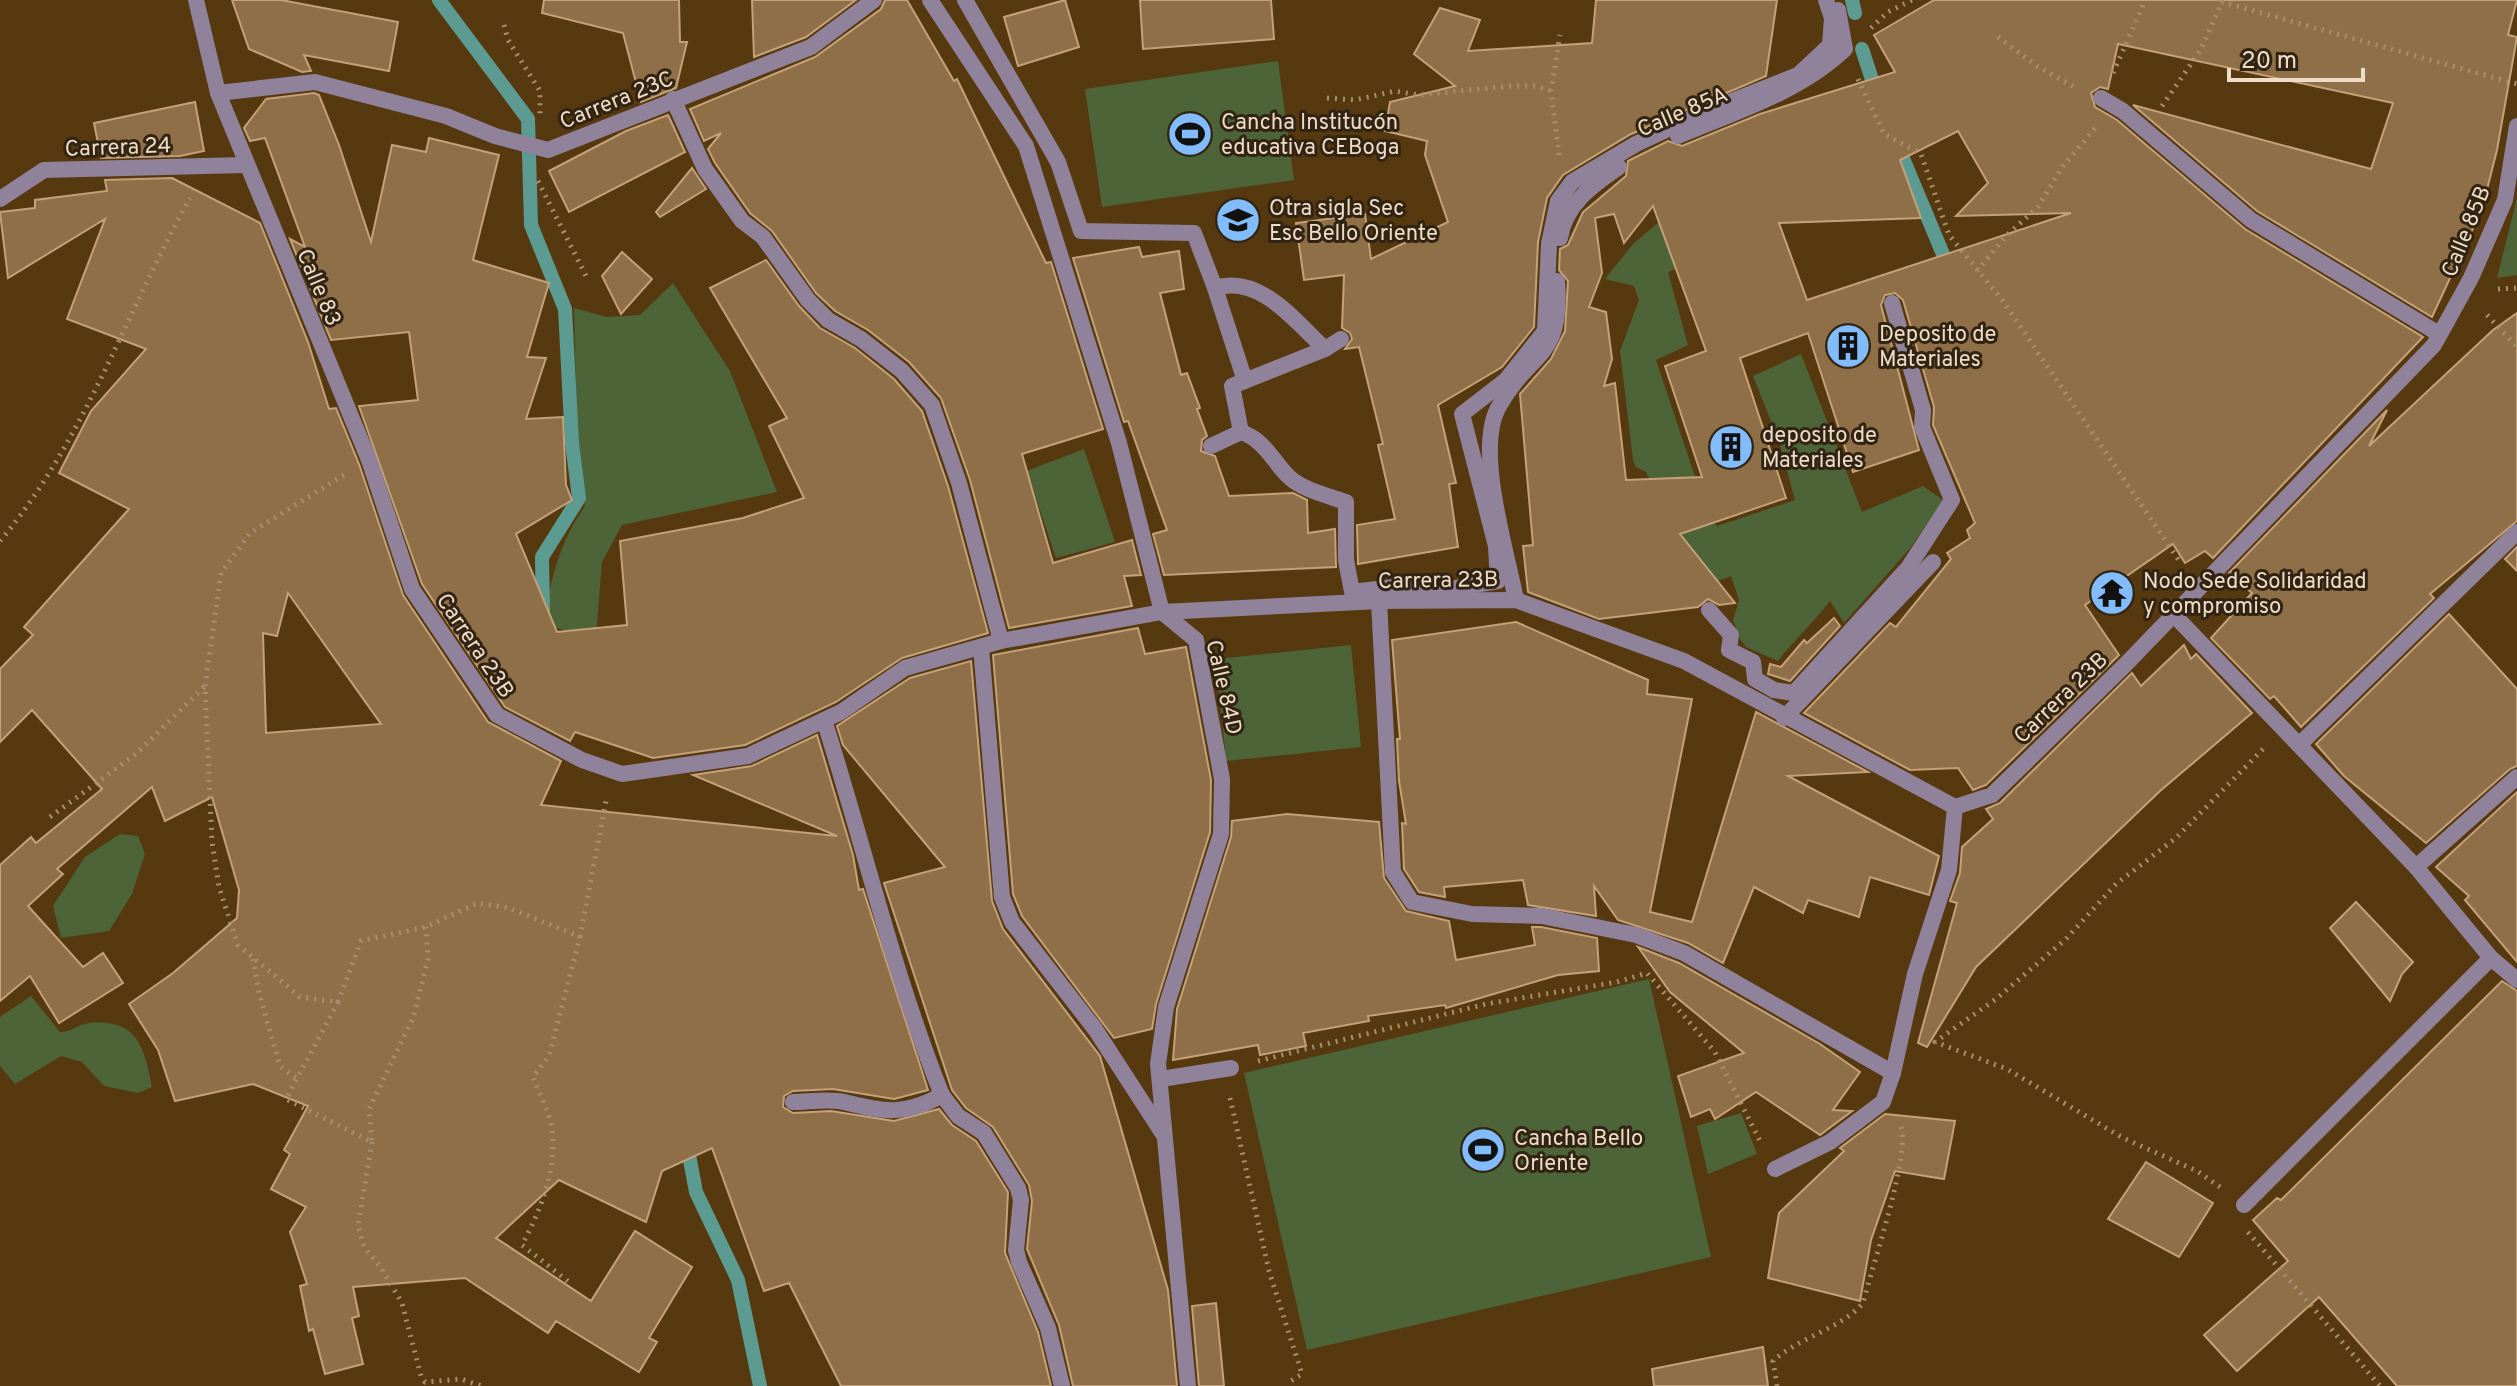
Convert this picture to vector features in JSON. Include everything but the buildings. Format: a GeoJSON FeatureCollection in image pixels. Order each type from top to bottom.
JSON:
{"type":"FeatureCollection","features":[{"type":"Feature","properties":{"kind":"street","name":"Calle 83"},"geometry":{"type":"LineString","coordinates":[[196,0],[218,93],[245,165],[369,460],[412,589]]}},
{"type":"Feature","properties":{"kind":"street","name":"Carrera 23C"},"geometry":{"type":"LineString","coordinates":[[218,93],[315,82],[446,116],[499,138],[548,150],[811,47],[874,0]]}},
{"type":"Feature","properties":{"kind":"street"},"geometry":{"type":"LineString","coordinates":[[930,0],[1026,146],[1119,443],[1162,612]]}},
{"type":"Feature","properties":{"kind":"street"},"geometry":{"type":"LineString","coordinates":[[965,0],[1058,162],[1081,231],[1194,233],[1245,381]]}},
{"type":"Feature","properties":{"kind":"street"},"geometry":{"type":"LineString","coordinates":[[1211,446],[1241,432],[1256,437],[1288,477],[1311,490],[1346,502],[1346,560],[1352,592],[1394,587],[1444,590],[1498,581],[1496,546],[1462,414],[1506,380],[1545,331],[1549,244],[1558,201],[1572,182],[1636,144],[1758,89],[1798,75],[1830,45],[1832,18],[1826,0]]}},
{"type":"Feature","properties":{"kind":"street"},"geometry":{"type":"LineString","coordinates":[[1835,0],[1845,49]]}},
{"type":"Feature","properties":{"kind":"street","name":"Calle 85A"},"geometry":{"type":"LineString","coordinates":[[1516,600],[1493,478],[1490,441],[1498,409],[1552,343],[1559,311],[1556,261],[1562,224],[1585,190],[1643,150],[1763,100],[1826,67],[1845,49]]}},
{"type":"Feature","properties":{"kind":"street"},"geometry":{"type":"LineString","coordinates":[[2101,98],[2251,220],[2436,339]]}},
{"type":"Feature","properties":{"kind":"street"},"geometry":{"type":"LineString","coordinates":[[673,99],[705,169],[742,221],[763,237],[808,300],[828,320],[861,339],[902,371],[932,405],[959,483],[1001,641]]}},
{"type":"Feature","properties":{"kind":"street","name":"Calle 85B"},"geometry":{"type":"LineString","coordinates":[[2436,339],[2464,291],[2505,200],[2517,126]]}},
{"type":"Feature","properties":{"kind":"street","name":"Carrera 24"},"geometry":{"type":"LineString","coordinates":[[0,199],[44,170],[245,165]]}},
{"type":"Feature","properties":{"kind":"street"},"geometry":{"type":"LineString","coordinates":[[1215,288],[1230,284],[1268,295],[1325,349]]}},
{"type":"Feature","properties":{"kind":"street"},"geometry":{"type":"LineString","coordinates":[[1709,610],[1731,635],[1729,650],[1753,662],[1755,679],[1774,690],[1794,693],[1908,568],[1952,500],[1922,427],[1923,410],[1892,303]]}},
{"type":"Feature","properties":{"kind":"street"},"geometry":{"type":"LineString","coordinates":[[1241,432],[1232,386],[1325,349],[1341,339]]}},
{"type":"Feature","properties":{"kind":"street","name":"Carrera 23B"},"geometry":{"type":"LineString","coordinates":[[412,589],[497,715],[582,760],[622,774],[748,756],[841,712],[905,668],[1001,641],[1162,612],[1379,601],[1516,600],[1684,661],[1784,718],[1955,807],[1992,795],[2174,615],[2436,339]]}},
{"type":"Feature","properties":{"kind":"street"},"geometry":{"type":"LineString","coordinates":[[2299,745],[2517,532]]}},
{"type":"Feature","properties":{"kind":"street"},"geometry":{"type":"LineString","coordinates":[[1784,718],[1933,562]]}},
{"type":"Feature","properties":{"kind":"street"},"geometry":{"type":"LineString","coordinates":[[1379,601],[1393,872],[1412,902],[1472,914],[1542,916],[1636,935],[1684,953],[1893,1073]]}},
{"type":"Feature","properties":{"kind":"street","name":"Calle 84D"},"geometry":{"type":"LineString","coordinates":[[1162,612],[1196,640],[1222,779],[1221,834],[1166,1007],[1158,1064],[1188,1386]]}},
{"type":"Feature","properties":{"kind":"street"},"geometry":{"type":"LineString","coordinates":[[2174,615],[2416,867],[2491,958],[2517,980]]}},
{"type":"Feature","properties":{"kind":"street"},"geometry":{"type":"LineString","coordinates":[[981,647],[1002,897],[1012,922],[1095,1029],[1156,1119],[1167,1144]]}},
{"type":"Feature","properties":{"kind":"street"},"geometry":{"type":"LineString","coordinates":[[824,720],[862,839],[899,982],[942,1095],[958,1116],[984,1133],[1018,1188],[1021,1200],[1016,1250],[1048,1328],[1062,1386]]}},
{"type":"Feature","properties":{"kind":"street"},"geometry":{"type":"LineString","coordinates":[[2416,867],[2517,777]]}},
{"type":"Feature","properties":{"kind":"street"},"geometry":{"type":"LineString","coordinates":[[1775,1169],[1830,1142],[1883,1102],[1893,1073],[1915,974],[1949,870],[1955,807]]}},
{"type":"Feature","properties":{"kind":"street"},"geometry":{"type":"LineString","coordinates":[[2244,1205],[2491,958]]}},
{"type":"Feature","properties":{"kind":"street"},"geometry":{"type":"LineString","coordinates":[[1161,1079],[1231,1068]]}},
{"type":"Feature","properties":{"kind":"street"},"geometry":{"type":"LineString","coordinates":[[793,1102],[844,1102],[856,1108],[889,1112],[921,1107],[942,1095]]}},
{"type":"Feature","properties":{"kind":"path"},"geometry":{"type":"LineString","coordinates":[[1912,0],[1888,12],[1845,49],[1884,134],[1921,154],[1943,222],[1977,271],[2003,301],[2199,589]]}},
{"type":"Feature","properties":{"kind":"path"},"geometry":{"type":"LineString","coordinates":[[2146,132],[2200,51],[2222,2],[2517,84]]}},
{"type":"Feature","properties":{"kind":"path"},"geometry":{"type":"LineString","coordinates":[[1977,271],[2038,207],[2063,166],[2096,128],[2101,98],[2144,3]]}},
{"type":"Feature","properties":{"kind":"path"},"geometry":{"type":"LineString","coordinates":[[504,25],[508,40],[540,91],[539,115],[548,150],[535,173],[586,276]]}},
{"type":"Feature","properties":{"kind":"path"},"geometry":{"type":"LineString","coordinates":[[1560,35],[1551,91],[1565,192]]}},
{"type":"Feature","properties":{"kind":"path"},"geometry":{"type":"LineString","coordinates":[[1998,37],[2037,66],[2101,98]]}},
{"type":"Feature","properties":{"kind":"path"},"geometry":{"type":"LineString","coordinates":[[1327,98],[1355,100],[1395,91],[1418,95],[1511,86],[1536,86],[1551,91]]}},
{"type":"Feature","properties":{"kind":"path"},"geometry":{"type":"LineString","coordinates":[[0,541],[27,508],[60,456],[117,350],[171,232],[208,166]]}},
{"type":"Feature","properties":{"kind":"path"},"geometry":{"type":"LineString","coordinates":[[2464,291],[2517,347]]}},
{"type":"Feature","properties":{"kind":"path"},"geometry":{"type":"LineString","coordinates":[[338,1002],[300,997],[238,945],[219,887],[212,842],[205,686],[221,573],[250,533],[369,460]]}},
{"type":"Feature","properties":{"kind":"path"},"geometry":{"type":"LineString","coordinates":[[50,817],[136,754],[205,686]]}},
{"type":"Feature","properties":{"kind":"path"},"geometry":{"type":"LineString","coordinates":[[2299,745],[2265,746],[2176,838],[2116,884],[2066,939],[1996,999],[1935,1042],[2007,1069],[2123,1138],[2197,1171],[2244,1205],[2248,1232],[2380,1386]]}},
{"type":"Feature","properties":{"kind":"path"},"geometry":{"type":"LineString","coordinates":[[569,1282],[522,1245],[540,1211],[549,1179],[552,1130],[533,1077],[549,1056],[580,937],[613,771]]}},
{"type":"Feature","properties":{"kind":"path"},"geometry":{"type":"LineString","coordinates":[[372,1142],[286,1099],[338,1002],[361,941],[426,927],[477,903],[509,908],[580,937]]}},
{"type":"Feature","properties":{"kind":"path"},"geometry":{"type":"LineString","coordinates":[[426,927],[428,959],[413,1018],[369,1109],[372,1142],[358,1226],[364,1247],[380,1266],[402,1303],[425,1382],[461,1379],[482,1386]]}},
{"type":"Feature","properties":{"kind":"path"},"geometry":{"type":"LineString","coordinates":[[253,958],[259,993],[280,1066],[296,1078]]}},
{"type":"Feature","properties":{"kind":"path"},"geometry":{"type":"LineString","coordinates":[[1291,1386],[1291,1381],[1302,1374],[1269,1271],[1228,1087],[1231,1068],[1486,1004],[1617,982],[1647,973],[1715,1052],[1775,1169]]}},
{"type":"Feature","properties":{"kind":"path"},"geometry":{"type":"LineString","coordinates":[[1777,1386],[1773,1361],[1813,1333],[1855,1313],[1863,1303],[1896,1189],[1906,1134],[1883,1102]]}},
{"type":"Feature","properties":{"kind":"green space","name":"Cancha Institucón educativa CEBoga"},"geometry":{"type":"Polygon","coordinates":[[[1278,61],[1294,180],[1102,207],[1085,89],[1278,61]]]}},
{"type":"Feature","properties":{"kind":"green space"},"geometry":{"type":"Polygon","coordinates":[[[2517,198],[2517,275],[2497,278],[2517,198]]]}},
{"type":"Feature","properties":{"kind":"green space"},"geometry":{"type":"Polygon","coordinates":[[[1660,221],[1707,256],[1668,272],[1688,345],[1656,360],[1708,515],[1717,526],[1795,500],[1779,441],[1753,376],[1801,354],[1862,512],[1923,486],[1943,500],[1911,547],[1844,623],[1830,601],[1778,661],[1746,647],[1740,639],[1733,620],[1739,600],[1731,576],[1704,586],[1646,472],[1636,467],[1633,460],[1620,351],[1639,300],[1634,286],[1605,279],[1633,244],[1660,221]]]}},
{"type":"Feature","properties":{"kind":"green space"},"geometry":{"type":"Polygon","coordinates":[[[673,283],[730,371],[777,492],[622,525],[602,562],[596,636],[578,635],[543,623],[562,548],[585,506],[577,431],[574,308],[607,317],[640,315],[673,283]]]}},
{"type":"Feature","properties":{"kind":"green space"},"geometry":{"type":"Polygon","coordinates":[[[1084,449],[1115,542],[1056,558],[1027,471],[1084,449]]]}},
{"type":"Feature","properties":{"kind":"green space"},"geometry":{"type":"Polygon","coordinates":[[[1351,645],[1361,747],[1226,761],[1216,659],[1351,645]]]}},
{"type":"Feature","properties":{"kind":"green space"},"geometry":{"type":"Polygon","coordinates":[[[120,834],[138,836],[145,854],[132,894],[109,931],[61,938],[53,906],[85,857],[120,834]]]}},
{"type":"Feature","properties":{"kind":"green space"},"geometry":{"type":"Polygon","coordinates":[[[1649,979],[1711,1257],[1307,1350],[1244,1073],[1649,979]]]}},
{"type":"Feature","properties":{"kind":"green space"},"geometry":{"type":"Polygon","coordinates":[[[31,996],[60,1032],[90,1023],[106,1023],[129,1031],[142,1048],[152,1087],[138,1093],[104,1086],[82,1062],[61,1056],[15,1084],[0,1066],[0,1017],[31,996]]]}},
{"type":"Feature","properties":{"kind":"green space"},"geometry":{"type":"Polygon","coordinates":[[[1741,1113],[1757,1154],[1708,1174],[1697,1126],[1741,1113]]]}},
{"type":"Feature","properties":{"kind":"waterway"},"geometry":{"type":"LineString","coordinates":[[439,0],[528,119],[531,225],[565,309],[572,443],[579,498],[542,557],[543,613]]}},
{"type":"Feature","properties":{"kind":"waterway"},"geometry":{"type":"LineString","coordinates":[[1852,0],[1855,13]]}},
{"type":"Feature","properties":{"kind":"waterway"},"geometry":{"type":"LineString","coordinates":[[1862,49],[1877,95]]}},
{"type":"Feature","properties":{"kind":"waterway"},"geometry":{"type":"LineString","coordinates":[[1897,144],[1945,259],[1954,270]]}},
{"type":"Feature","properties":{"kind":"waterway"},"geometry":{"type":"LineString","coordinates":[[686,1139],[696,1192],[738,1280],[760,1386]]}},
{"type":"Feature","properties":{"kind":"place","name":"Cancha Institucón educativa CEBoga"},"geometry":{"type":"Point","coordinates":[1190,134]}},
{"type":"Feature","properties":{"kind":"place","name":"Otra sigla Sec Esc Bello Oriente"},"geometry":{"type":"Point","coordinates":[1238,220]}},
{"type":"Feature","properties":{"kind":"place","name":"Deposito de Materiales"},"geometry":{"type":"Point","coordinates":[1848,346]}},
{"type":"Feature","properties":{"kind":"place","name":"deposito de Materiales"},"geometry":{"type":"Point","coordinates":[1731,447]}},
{"type":"Feature","properties":{"kind":"place","name":"Nodo Sede Solidaridad y compromiso"},"geometry":{"type":"Point","coordinates":[2112,593]}},
{"type":"Feature","properties":{"kind":"place","name":"Cancha Bello Oriente"},"geometry":{"type":"Point","coordinates":[1483,1150]}}]}
